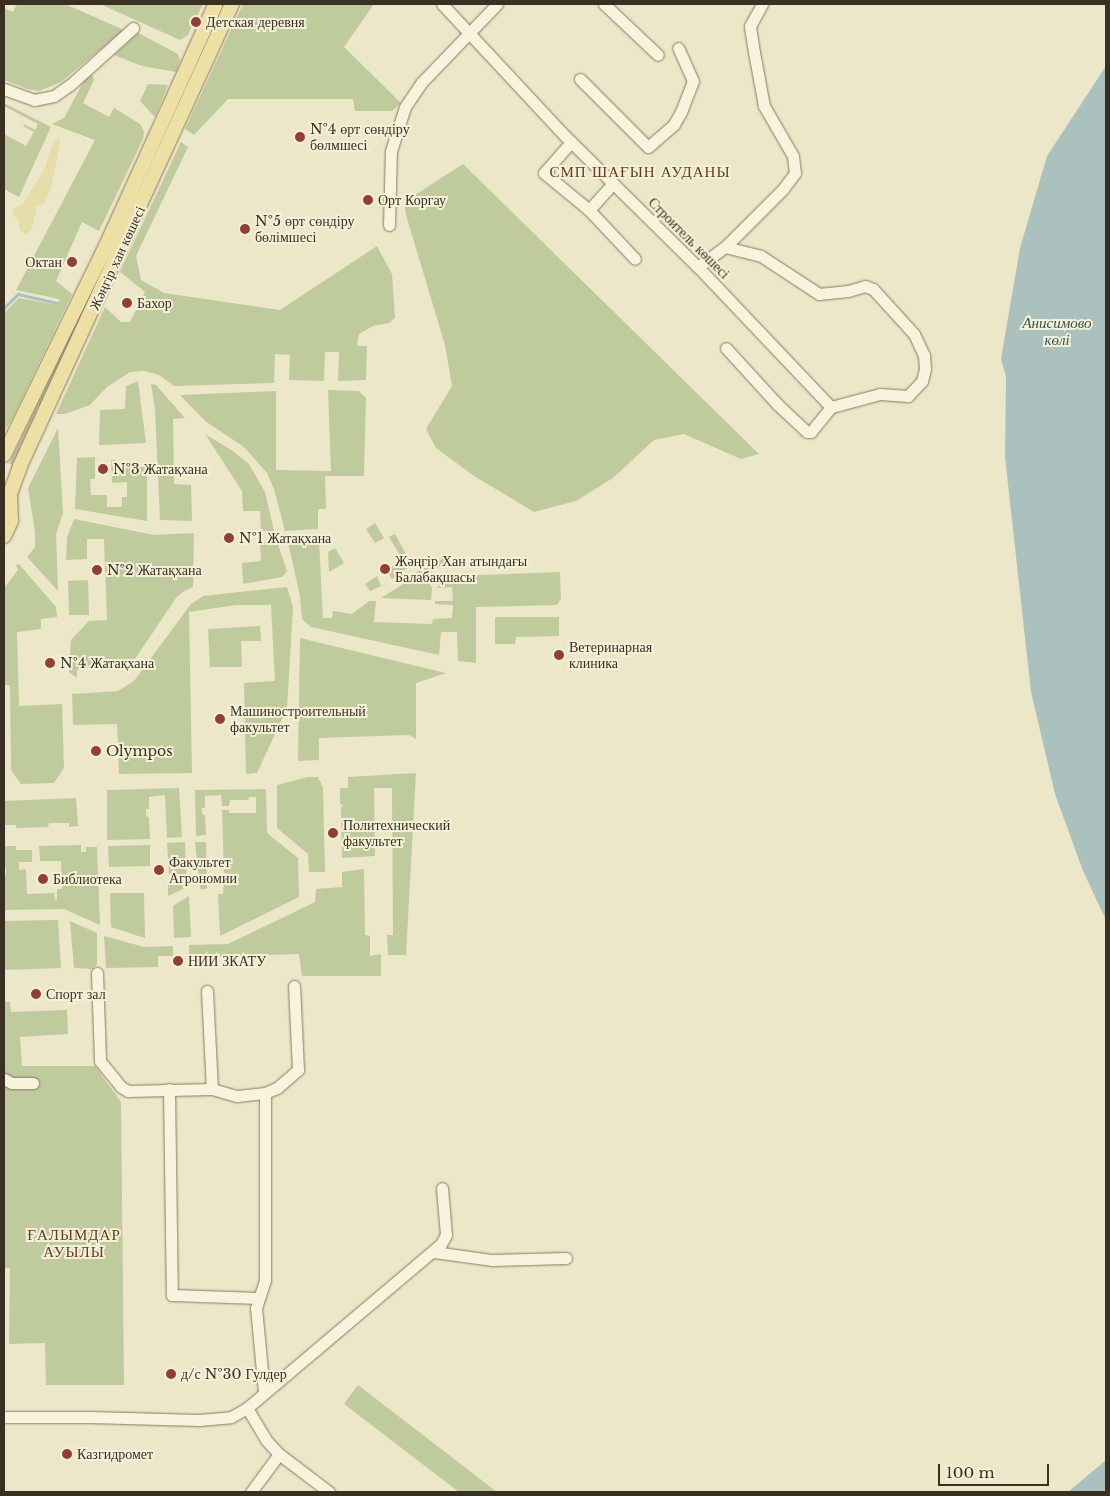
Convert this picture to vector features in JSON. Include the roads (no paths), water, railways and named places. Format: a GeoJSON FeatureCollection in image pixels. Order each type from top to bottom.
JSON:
{"type":"FeatureCollection","features":[{"type":"Feature","properties":{"kind":"main road","name":"Жәңгір хан көшесі"},"geometry":{"type":"LineString","coordinates":[[4,455],[106,246],[216,4]]}},
{"type":"Feature","properties":{"kind":"main road","name":"Жәңгір хан көшесі"},"geometry":{"type":"LineString","coordinates":[[4,536],[9,528],[10,494],[17,471],[232,4]]}},
{"type":"Feature","properties":{"kind":"main road"},"geometry":{"type":"LineString","coordinates":[[4,498],[10,513]]}},
{"type":"Feature","properties":{"kind":"street","name":"Строитель көшесі"},"geometry":{"type":"LineString","coordinates":[[442,4],[571,142],[698,267],[831,407]]}},
{"type":"Feature","properties":{"kind":"street"},"geometry":{"type":"LineString","coordinates":[[389,224],[390,151],[405,107],[422,82],[496,4]]}},
{"type":"Feature","properties":{"kind":"street"},"geometry":{"type":"LineString","coordinates":[[604,4],[658,55]]}},
{"type":"Feature","properties":{"kind":"street"},"geometry":{"type":"LineString","coordinates":[[698,267],[725,247],[783,189],[795,173],[793,156],[764,106],[752,45],[750,26],[762,4]]}},
{"type":"Feature","properties":{"kind":"street"},"geometry":{"type":"LineString","coordinates":[[4,90],[30,100],[42,100],[54,96],[70,85],[134,28]]}},
{"type":"Feature","properties":{"kind":"street"},"geometry":{"type":"LineString","coordinates":[[580,78],[648,148],[674,124],[681,112],[693,81],[678,48]]}},
{"type":"Feature","properties":{"kind":"street"},"geometry":{"type":"LineString","coordinates":[[571,142],[544,173],[589,210],[635,259]]}},
{"type":"Feature","properties":{"kind":"street"},"geometry":{"type":"LineString","coordinates":[[589,210],[613,184]]}},
{"type":"Feature","properties":{"kind":"street"},"geometry":{"type":"LineString","coordinates":[[725,247],[761,256],[819,294],[848,291],[865,286],[873,289],[914,334],[924,355],[926,369],[922,381],[908,396],[880,394],[831,407],[814,430],[806,432],[778,405],[726,348]]}},
{"type":"Feature","properties":{"kind":"street"},"geometry":{"type":"LineString","coordinates":[[97,973],[100,1061],[121,1087],[128,1091],[212,1089],[237,1096],[265,1093],[278,1088],[298,1070],[294,986]]}},
{"type":"Feature","properties":{"kind":"street"},"geometry":{"type":"LineString","coordinates":[[207,991],[212,1089]]}},
{"type":"Feature","properties":{"kind":"street"},"geometry":{"type":"LineString","coordinates":[[4,1079],[12,1083],[33,1083]]}},
{"type":"Feature","properties":{"kind":"street"},"geometry":{"type":"LineString","coordinates":[[170,1089],[172,1295],[258,1298]]}},
{"type":"Feature","properties":{"kind":"street"},"geometry":{"type":"LineString","coordinates":[[264,1392],[256,1308],[265,1280],[265,1093]]}},
{"type":"Feature","properties":{"kind":"street"},"geometry":{"type":"LineString","coordinates":[[4,1417],[200,1420],[231,1417],[247,1408],[434,1252],[446,1235],[442,1188]]}},
{"type":"Feature","properties":{"kind":"street"},"geometry":{"type":"LineString","coordinates":[[434,1252],[492,1260],[566,1258]]}},
{"type":"Feature","properties":{"kind":"street"},"geometry":{"type":"LineString","coordinates":[[247,1408],[266,1440],[279,1454],[330,1492]]}},
{"type":"Feature","properties":{"kind":"street"},"geometry":{"type":"LineString","coordinates":[[251,1492],[279,1454]]}},
{"type":"Feature","properties":{"kind":"water","name":"Анисимово көлі"},"geometry":{"type":"Polygon","coordinates":[[[1106,66],[1106,920],[1083,871],[1055,794],[1031,692],[1005,457],[1006,377],[1001,359],[1020,248],[1047,156],[1106,66]]]}},
{"type":"Feature","properties":{"kind":"water"},"geometry":{"type":"Polygon","coordinates":[[[1106,1460],[1106,1492],[1068,1492],[1106,1460]]]}},
{"type":"Feature","properties":{"kind":"waterway"},"geometry":{"type":"LineString","coordinates":[[4,308],[18,294],[58,303]]}},
{"type":"Feature","properties":{"kind":"place","name":"Детская деревня"},"geometry":{"type":"Point","coordinates":[196,22]}},
{"type":"Feature","properties":{"kind":"place","name":"№4 өрт сөндіру бөлмшесі"},"geometry":{"type":"Point","coordinates":[300,137]}},
{"type":"Feature","properties":{"kind":"place","name":"Орт Коргау"},"geometry":{"type":"Point","coordinates":[368,200]}},
{"type":"Feature","properties":{"kind":"place","name":"№5 өрт сөндіру бөлімшесі"},"geometry":{"type":"Point","coordinates":[245,229]}},
{"type":"Feature","properties":{"kind":"place","name":"Октан"},"geometry":{"type":"Point","coordinates":[72,262]}},
{"type":"Feature","properties":{"kind":"place","name":"Бахор"},"geometry":{"type":"Point","coordinates":[127,303]}},
{"type":"Feature","properties":{"kind":"place","name":"№3 Жатақхана"},"geometry":{"type":"Point","coordinates":[103,469]}},
{"type":"Feature","properties":{"kind":"place","name":"№1 Жатақхана"},"geometry":{"type":"Point","coordinates":[229,538]}},
{"type":"Feature","properties":{"kind":"place","name":"Жәңгір Хан атындағы Балабақшасы"},"geometry":{"type":"Point","coordinates":[385,569]}},
{"type":"Feature","properties":{"kind":"place","name":"№2 Жатақхана"},"geometry":{"type":"Point","coordinates":[97,570]}},
{"type":"Feature","properties":{"kind":"place","name":"Ветеринарная клиника"},"geometry":{"type":"Point","coordinates":[559,655]}},
{"type":"Feature","properties":{"kind":"place","name":"№4 Жатақхана"},"geometry":{"type":"Point","coordinates":[50,663]}},
{"type":"Feature","properties":{"kind":"place","name":"Машиностроительный факультет"},"geometry":{"type":"Point","coordinates":[220,719]}},
{"type":"Feature","properties":{"kind":"place","name":"Olympos"},"geometry":{"type":"Point","coordinates":[96,751]}},
{"type":"Feature","properties":{"kind":"place","name":"Политехнический факультет"},"geometry":{"type":"Point","coordinates":[333,833]}},
{"type":"Feature","properties":{"kind":"place","name":"Факультет Агрономии"},"geometry":{"type":"Point","coordinates":[159,870]}},
{"type":"Feature","properties":{"kind":"place","name":"Библиотека"},"geometry":{"type":"Point","coordinates":[43,879]}},
{"type":"Feature","properties":{"kind":"place","name":"НИИ ЗКАТУ"},"geometry":{"type":"Point","coordinates":[178,961]}},
{"type":"Feature","properties":{"kind":"place","name":"Спорт зал"},"geometry":{"type":"Point","coordinates":[36,994]}},
{"type":"Feature","properties":{"kind":"place","name":"д/с №30 Гулдер"},"geometry":{"type":"Point","coordinates":[171,1374]}},
{"type":"Feature","properties":{"kind":"place","name":"Казгидромет"},"geometry":{"type":"Point","coordinates":[67,1454]}},
{"type":"Feature","properties":{"kind":"district","name":"СМП ШАҒЫН АУДАНЫ"},"geometry":{"type":"Point","coordinates":[640,172]}},
{"type":"Feature","properties":{"kind":"district","name":"ҒАЛЫМДАР АУЫЛЫ"},"geometry":{"type":"Point","coordinates":[74,1242]}}]}
